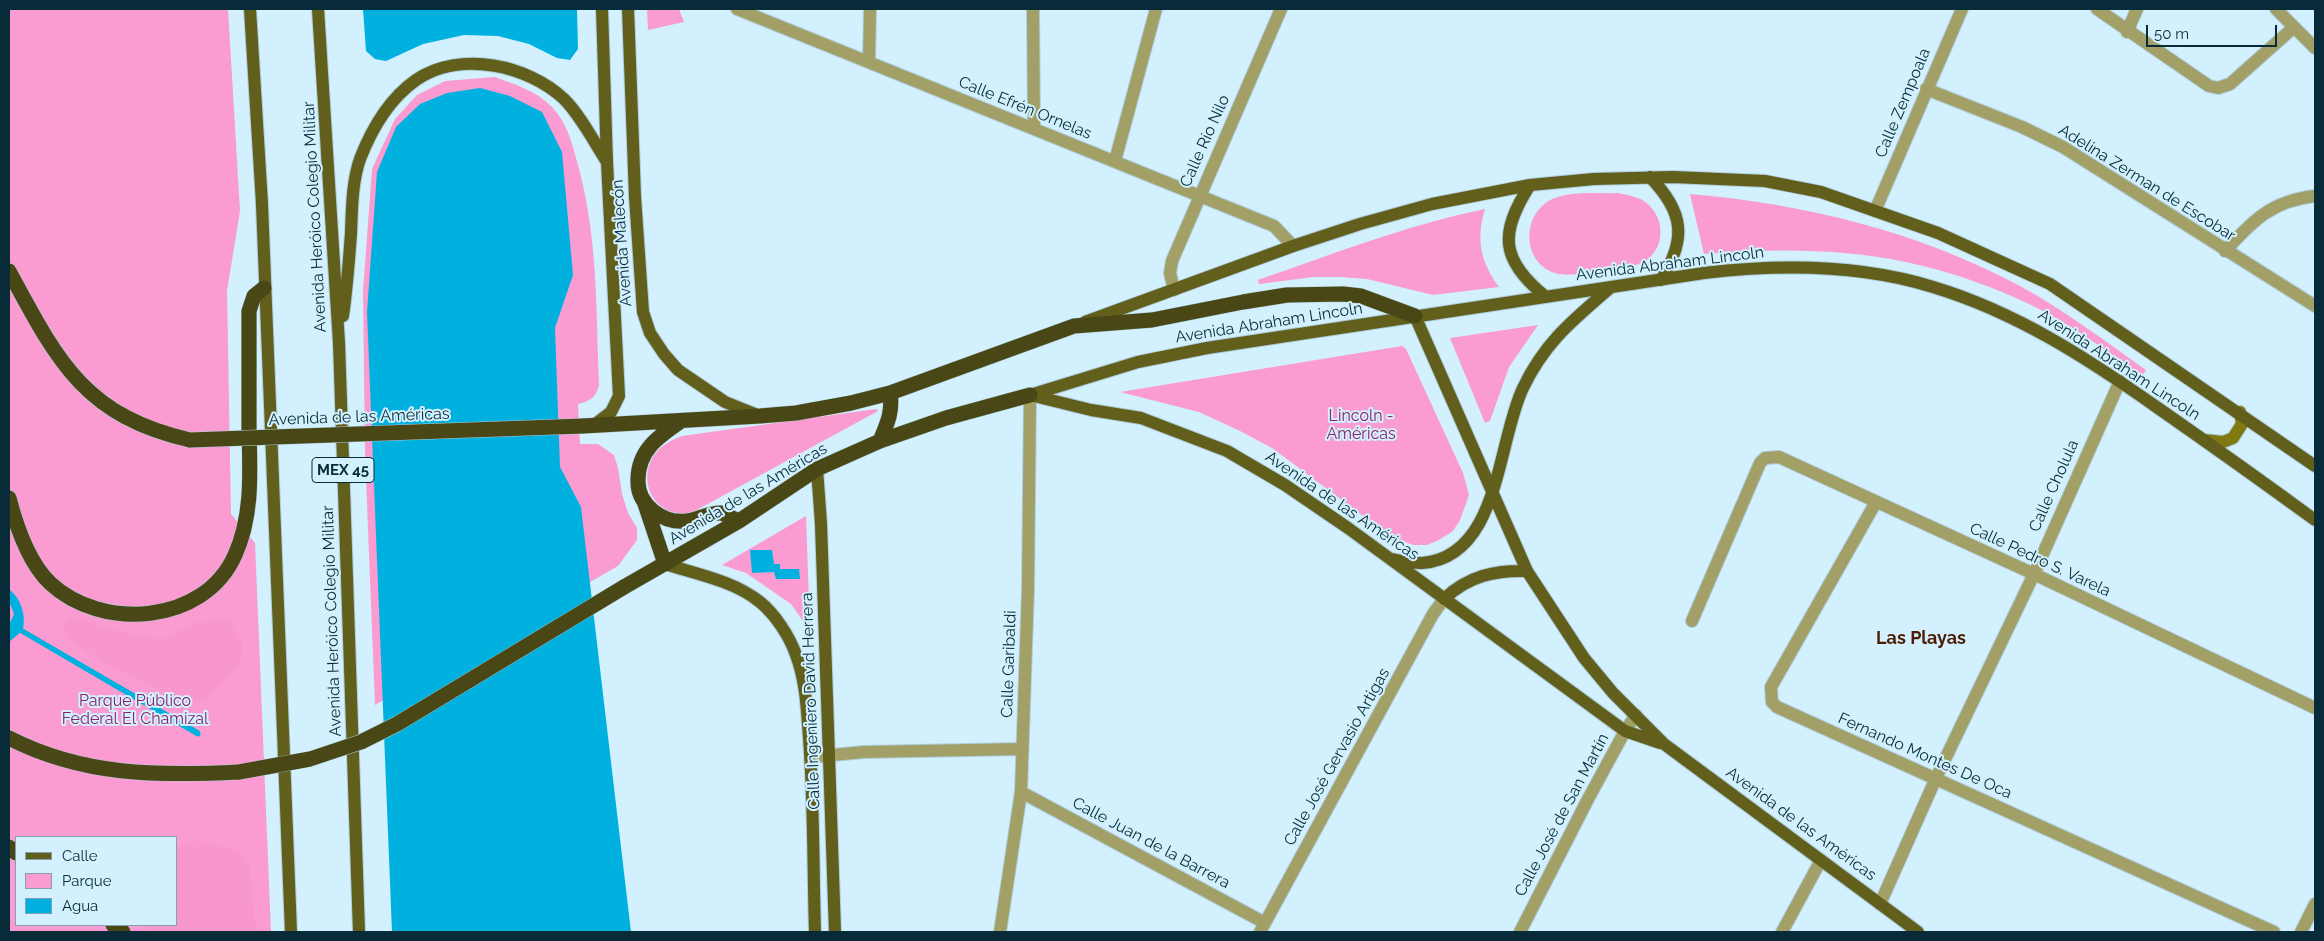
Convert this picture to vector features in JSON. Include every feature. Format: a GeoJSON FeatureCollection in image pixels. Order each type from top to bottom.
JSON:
{"type":"FeatureCollection","features":[{"type":"Feature","properties":{"kind":"highway","name":"Avenida de las Américas"},"geometry":{"type":"LineString","coordinates":[[9,272],[44,335],[84,388],[132,422],[165,434],[190,440],[680,421],[796,413],[890,393],[1074,326],[1152,320],[1243,302],[1306,294],[1362,296],[1415,316]]}},
{"type":"Feature","properties":{"kind":"highway"},"geometry":{"type":"LineString","coordinates":[[9,498],[15,520],[29,552],[49,582],[76,601],[109,613],[149,614],[189,604],[215,583],[234,557],[246,523],[250,492],[249,311],[254,296],[264,288]]}},
{"type":"Feature","properties":{"kind":"highway"},"geometry":{"type":"LineString","coordinates":[[880,441],[890,419],[892,406],[890,393]]}},
{"type":"Feature","properties":{"kind":"highway","name":"Avenida de las Américas"},"geometry":{"type":"LineString","coordinates":[[9,738],[66,761],[113,771],[150,775],[239,772],[310,759],[361,742],[396,724],[624,587],[739,521],[817,469],[880,441],[946,418],[1030,395]]}},
{"type":"Feature","properties":{"kind":"highway"},"geometry":{"type":"LineString","coordinates":[[665,564],[637,482],[638,468],[643,454],[656,438],[680,421]]}},
{"type":"Feature","properties":{"kind":"highway"},"geometry":{"type":"LineString","coordinates":[[645,504],[659,515],[674,521],[687,521],[720,513],[739,521]]}},
{"type":"Feature","properties":{"kind":"main road"},"geometry":{"type":"LineString","coordinates":[[250,9],[264,288],[291,932]]}},
{"type":"Feature","properties":{"kind":"main road","name":"Avenida Heróico Colegio Militar"},"geometry":{"type":"LineString","coordinates":[[318,9],[339,343],[359,932]]}},
{"type":"Feature","properties":{"kind":"main road","name":"Avenida Malecón"},"geometry":{"type":"LineString","coordinates":[[589,425],[611,412],[618,396],[602,9]]}},
{"type":"Feature","properties":{"kind":"main road","name":"Avenida Malecón"},"geometry":{"type":"LineString","coordinates":[[628,9],[634,197],[643,312],[650,333],[664,354],[678,370],[725,402],[760,416]]}},
{"type":"Feature","properties":{"kind":"main road"},"geometry":{"type":"LineString","coordinates":[[339,343],[348,281],[353,187],[360,160],[380,116],[395,98],[417,79],[437,70],[472,65],[496,66],[522,73],[544,85],[565,100],[607,162]]}},
{"type":"Feature","properties":{"kind":"main road"},"geometry":{"type":"LineString","coordinates":[[1650,177],[1666,194],[1676,215],[1678,238],[1673,260],[1661,280]]}},
{"type":"Feature","properties":{"kind":"main road","name":"Avenida Abraham Lincoln"},"geometry":{"type":"LineString","coordinates":[[1074,326],[1293,246],[1360,224],[1432,204],[1530,185],[1594,179],[1650,177],[1765,181],[1821,192],[1938,233],[2050,284],[2240,412],[2315,466]]}},
{"type":"Feature","properties":{"kind":"main road"},"geometry":{"type":"LineString","coordinates":[[1530,185],[1510,221],[1509,244],[1515,265],[1525,280],[1546,297]]}},
{"type":"Feature","properties":{"kind":"main road","name":"Avenida Abraham Lincoln"},"geometry":{"type":"LineString","coordinates":[[1030,395],[1138,362],[1207,348],[1415,316],[1750,268],[1811,267],[1865,272],[1931,286],[2006,313],[2051,337],[2120,381],[2315,520]]}},
{"type":"Feature","properties":{"kind":"main road"},"geometry":{"type":"LineString","coordinates":[[1389,559],[1421,563],[1453,553],[1466,544],[1476,531],[1492,492],[1513,413],[1539,358],[1561,331],[1610,288]]}},
{"type":"Feature","properties":{"kind":"main road","name":"Avenida de las Américas"},"geometry":{"type":"LineString","coordinates":[[1415,316],[1527,571],[1584,658],[1664,744],[1918,932]]}},
{"type":"Feature","properties":{"kind":"main road","name":"Avenida de las Américas"},"geometry":{"type":"LineString","coordinates":[[1030,395],[1091,410],[1141,418],[1227,451],[1285,485],[1625,730],[1664,744]]}},
{"type":"Feature","properties":{"kind":"main road"},"geometry":{"type":"LineString","coordinates":[[2204,440],[2223,442],[2234,438],[2242,424],[2240,412]]}},
{"type":"Feature","properties":{"kind":"main road","name":"Calle Ingeniero David Herrera"},"geometry":{"type":"LineString","coordinates":[[817,469],[828,702],[835,932]]}},
{"type":"Feature","properties":{"kind":"main road","name":"Calle Ingeniero David Herrera"},"geometry":{"type":"LineString","coordinates":[[665,564],[717,580],[740,590],[760,602],[773,615],[796,654],[807,704],[811,757],[814,932]]}},
{"type":"Feature","properties":{"kind":"main road"},"geometry":{"type":"LineString","coordinates":[[1444,599],[1456,587],[1476,577],[1508,571],[1527,571]]}},
{"type":"Feature","properties":{"kind":"main road"},"geometry":{"type":"LineString","coordinates":[[807,704],[828,702]]}},
{"type":"Feature","properties":{"kind":"street","name":"Calle Efrén Ornelas"},"geometry":{"type":"LineString","coordinates":[[737,9],[1274,226],[1293,246]]}},
{"type":"Feature","properties":{"kind":"street"},"geometry":{"type":"LineString","coordinates":[[869,62],[870,9]]}},
{"type":"Feature","properties":{"kind":"street"},"geometry":{"type":"LineString","coordinates":[[1033,9],[1034,129]]}},
{"type":"Feature","properties":{"kind":"street"},"geometry":{"type":"LineString","coordinates":[[1115,161],[1156,9]]}},
{"type":"Feature","properties":{"kind":"street","name":"Calle Río Nilo"},"geometry":{"type":"LineString","coordinates":[[1174,290],[1170,273],[1172,261],[1199,195],[1282,9]]}},
{"type":"Feature","properties":{"kind":"street","name":"Calle Zempoala"},"geometry":{"type":"LineString","coordinates":[[1874,211],[1962,9]]}},
{"type":"Feature","properties":{"kind":"street"},"geometry":{"type":"LineString","coordinates":[[2097,9],[2127,32],[2209,86],[2218,88],[2230,84],[2293,28]]}},
{"type":"Feature","properties":{"kind":"street"},"geometry":{"type":"LineString","coordinates":[[2127,32],[2137,9]]}},
{"type":"Feature","properties":{"kind":"street"},"geometry":{"type":"LineString","coordinates":[[2276,9],[2315,48]]}},
{"type":"Feature","properties":{"kind":"street","name":"Adelina Zerman de Escobar"},"geometry":{"type":"LineString","coordinates":[[1926,89],[2022,127],[2063,147],[2225,251],[2315,306]]}},
{"type":"Feature","properties":{"kind":"street"},"geometry":{"type":"LineString","coordinates":[[2225,251],[2257,217],[2276,205],[2296,198],[2315,196]]}},
{"type":"Feature","properties":{"kind":"street","name":"Calle Cholula"},"geometry":{"type":"LineString","coordinates":[[1880,904],[1936,778],[2034,574],[2120,381]]}},
{"type":"Feature","properties":{"kind":"street","name":"Calle Garibaldi"},"geometry":{"type":"LineString","coordinates":[[1000,932],[1021,792],[1028,588],[1030,395]]}},
{"type":"Feature","properties":{"kind":"street","name":"Calle Pedro S. Varela"},"geometry":{"type":"LineString","coordinates":[[1692,621],[1755,472],[1765,458],[1779,457],[2034,574],[2315,708]]}},
{"type":"Feature","properties":{"kind":"street","name":"Fernando Montes De Oca"},"geometry":{"type":"LineString","coordinates":[[1876,502],[1770,687],[1772,702],[1777,707],[2274,932]]}},
{"type":"Feature","properties":{"kind":"street","name":"Calle José Gervasio Artigas"},"geometry":{"type":"LineString","coordinates":[[1263,928],[1433,614],[1444,599]]}},
{"type":"Feature","properties":{"kind":"street","name":"Calle José de San Martín"},"geometry":{"type":"LineString","coordinates":[[1520,932],[1625,730],[1636,715]]}},
{"type":"Feature","properties":{"kind":"street"},"geometry":{"type":"LineString","coordinates":[[811,757],[830,754],[1022,750]]}},
{"type":"Feature","properties":{"kind":"street","name":"Calle Juan de la Barrera"},"geometry":{"type":"LineString","coordinates":[[1021,792],[1263,928]]}},
{"type":"Feature","properties":{"kind":"street"},"geometry":{"type":"LineString","coordinates":[[1782,932],[1821,860]]}},
{"type":"Feature","properties":{"kind":"street"},"geometry":{"type":"LineString","coordinates":[[2301,932],[2315,904]]}},
{"type":"Feature","properties":{"kind":"green space","name":"Parque Público Federal El Chamizal"},"geometry":{"type":"Polygon","coordinates":[[[9,9],[228,9],[240,211],[227,291],[231,514],[255,543],[271,932],[9,932],[9,9]]]}},
{"type":"Feature","properties":{"kind":"green space"},"geometry":{"type":"Polygon","coordinates":[[[647,9],[679,9],[684,22],[648,30],[647,9]]]}},
{"type":"Feature","properties":{"kind":"green space"},"geometry":{"type":"Polygon","coordinates":[[[495,77],[525,89],[546,101],[561,119],[572,144],[583,186],[592,242],[595,271],[599,385],[592,398],[578,404],[580,444],[598,444],[614,455],[622,494],[628,513],[637,528],[637,540],[618,566],[375,705],[365,453],[363,291],[372,169],[395,119],[417,95],[445,81],[495,77]]]}},
{"type":"Feature","properties":{"kind":"green space"},"geometry":{"type":"Polygon","coordinates":[[[1618,193],[1641,199],[1656,214],[1659,222],[1660,238],[1658,246],[1647,260],[1618,269],[1566,275],[1547,269],[1538,262],[1532,252],[1530,231],[1538,210],[1547,202],[1554,198],[1572,194],[1618,193]]]}},
{"type":"Feature","properties":{"kind":"green space"},"geometry":{"type":"Polygon","coordinates":[[[1690,194],[1776,205],[1818,213],[1901,235],[1941,250],[1981,267],[2036,295],[2146,370],[2142,376],[2072,328],[2027,303],[1946,272],[1907,262],[1830,252],[1748,251],[1704,254],[1690,194]]]}},
{"type":"Feature","properties":{"kind":"green space"},"geometry":{"type":"Polygon","coordinates":[[[1485,209],[1480,240],[1484,259],[1499,287],[1433,295],[1367,279],[1341,277],[1313,277],[1259,284],[1258,280],[1370,241],[1427,223],[1485,209]]]}},
{"type":"Feature","properties":{"kind":"green space"},"geometry":{"type":"Polygon","coordinates":[[[1538,325],[1509,367],[1490,421],[1485,423],[1450,338],[1538,325]]]}},
{"type":"Feature","properties":{"kind":"green space","name":"Lincoln - Américas"},"geometry":{"type":"Polygon","coordinates":[[[1402,346],[1406,349],[1463,473],[1469,495],[1460,520],[1453,531],[1427,545],[1413,545],[1390,536],[1272,448],[1240,431],[1199,412],[1120,392],[1402,346]]]}},
{"type":"Feature","properties":{"kind":"green space"},"geometry":{"type":"Polygon","coordinates":[[[876,409],[878,411],[693,512],[679,513],[667,510],[653,498],[649,489],[647,480],[651,461],[662,447],[682,436],[876,409]]]}},
{"type":"Feature","properties":{"kind":"green space"},"geometry":{"type":"Polygon","coordinates":[[[806,516],[810,631],[791,604],[746,573],[722,565],[806,516]]]}},
{"type":"Feature","properties":{"kind":"shaded area"},"geometry":{"type":"Polygon","coordinates":[[[75,617],[111,629],[162,640],[196,622],[229,620],[242,641],[241,661],[208,698],[188,703],[108,665],[67,639],[63,629],[68,618],[75,617]]]}},
{"type":"Feature","properties":{"kind":"shaded area"},"geometry":{"type":"Polygon","coordinates":[[[199,840],[239,850],[249,864],[256,932],[154,932],[145,926],[178,926],[178,847],[199,840]]]}},
{"type":"Feature","properties":{"kind":"water"},"geometry":{"type":"Polygon","coordinates":[[[363,9],[577,9],[578,49],[570,60],[557,58],[529,44],[498,36],[464,35],[423,44],[386,61],[375,59],[366,51],[363,9]]]}},
{"type":"Feature","properties":{"kind":"water"},"geometry":{"type":"Polygon","coordinates":[[[480,88],[510,96],[542,112],[562,152],[573,275],[555,328],[560,467],[581,507],[631,932],[392,932],[367,312],[377,172],[396,127],[420,104],[447,93],[480,88]]]}},
{"type":"Feature","properties":{"kind":"water"},"geometry":{"type":"Polygon","coordinates":[[[750,550],[772,550],[774,564],[780,564],[780,569],[799,569],[800,579],[776,579],[774,572],[752,573],[750,550]]]}},
{"type":"Feature","properties":{"kind":"water"},"geometry":{"type":"Polygon","coordinates":[[[9,589],[17,597],[22,607],[23,629],[200,731],[198,734],[22,631],[9,642],[9,625],[14,614],[9,601],[9,589]]]}},
{"type":"Feature","properties":{"kind":"waterway"},"geometry":{"type":"LineString","coordinates":[[22,631],[198,734]]}},
{"type":"Feature","properties":{"kind":"district","name":"Las Playas"},"geometry":{"type":"Point","coordinates":[1921,639]}}]}
